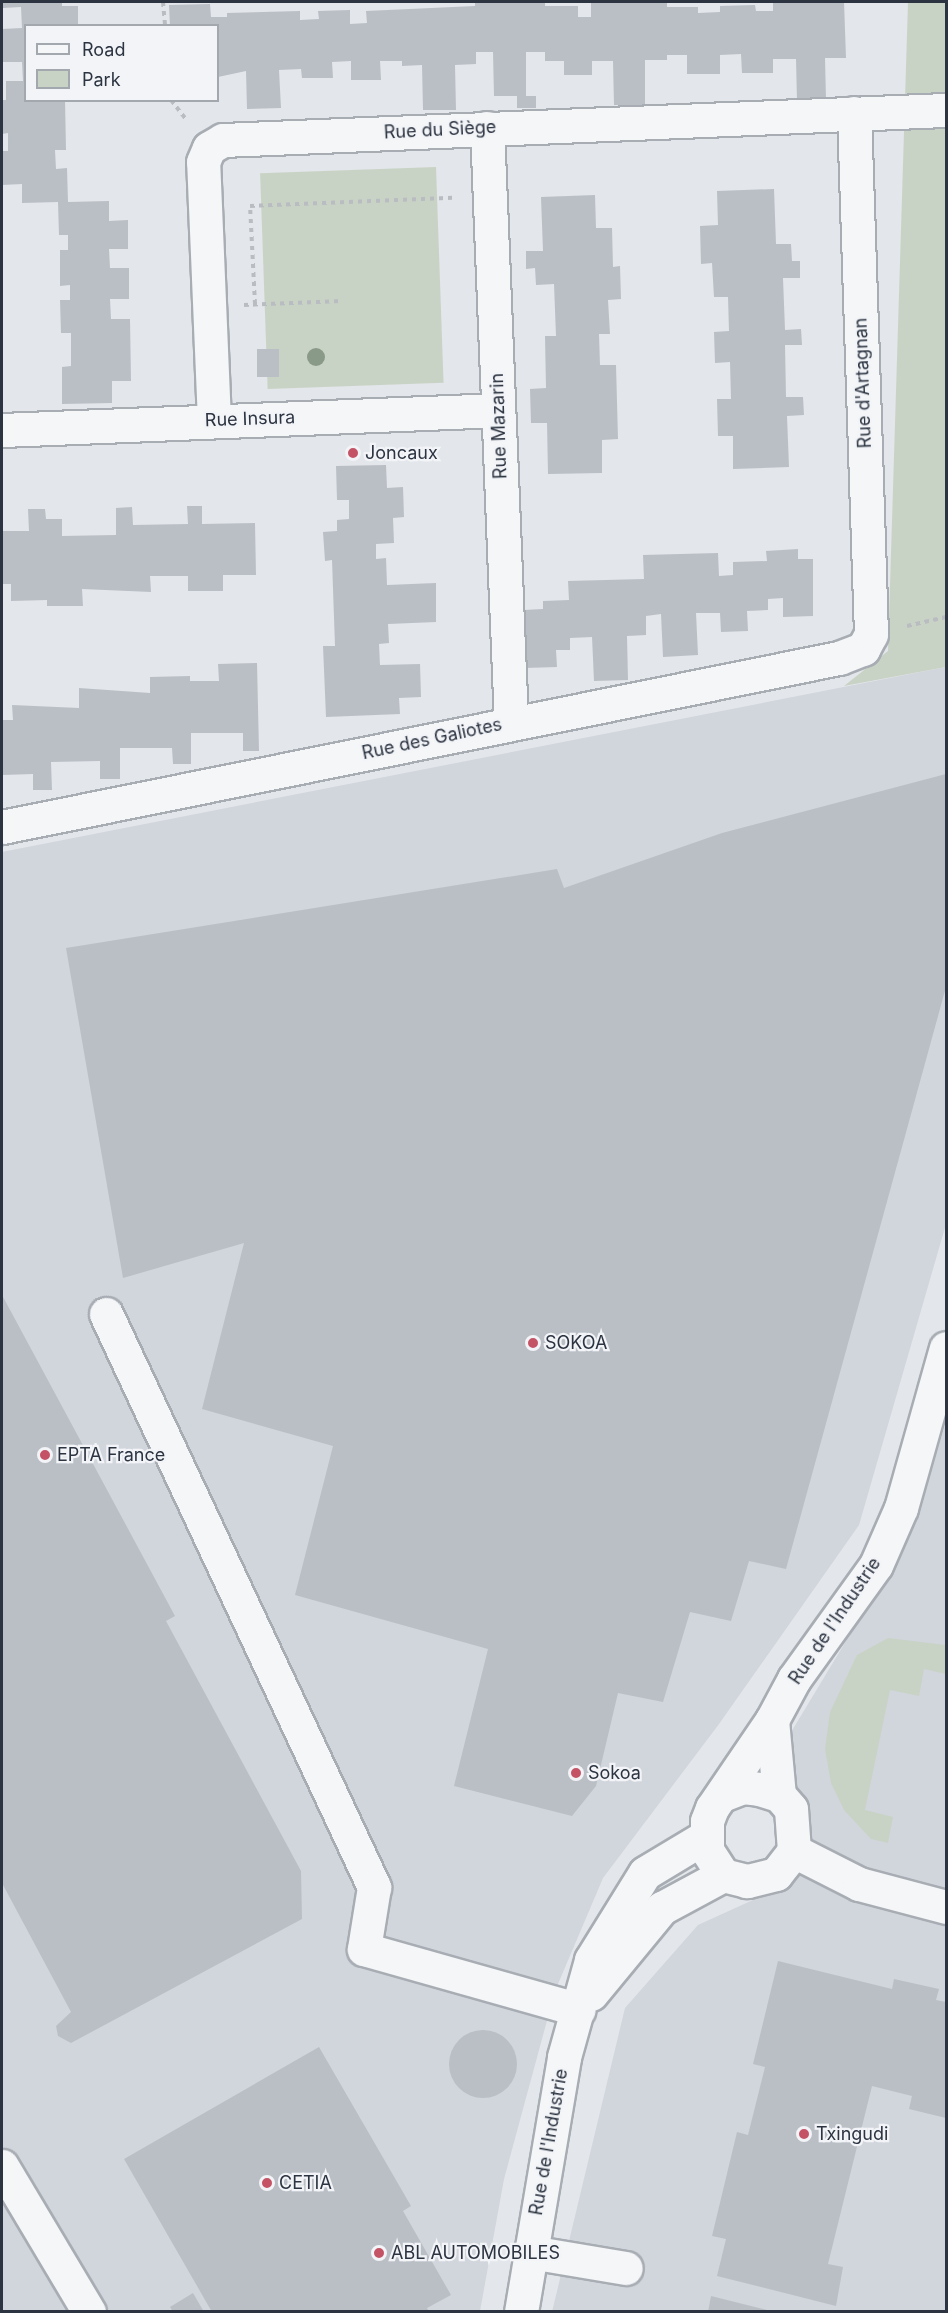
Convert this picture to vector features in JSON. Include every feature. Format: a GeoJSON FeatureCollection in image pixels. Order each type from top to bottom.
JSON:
{"type":"FeatureCollection","features":[{"type":"Feature","properties":{"kind":"street","name":"Rue du Siège"},"geometry":{"type":"LineString","coordinates":[[214,421],[203,162],[209,148],[223,140],[946,110]]}},
{"type":"Feature","properties":{"kind":"street","name":"Rue d'Artagnan"},"geometry":{"type":"LineString","coordinates":[[854,113],[871,634],[862,649]]}},
{"type":"Feature","properties":{"kind":"street","name":"Rue Mazarin"},"geometry":{"type":"LineString","coordinates":[[488,128],[511,723]]}},
{"type":"Feature","properties":{"kind":"street","name":"Rue Insura"},"geometry":{"type":"LineString","coordinates":[[2,430],[498,410]]}},
{"type":"Feature","properties":{"kind":"street","name":"Rue des Galiotes"},"geometry":{"type":"LineString","coordinates":[[2,827],[839,658],[862,649]]}},
{"type":"Feature","properties":{"kind":"street"},"geometry":{"type":"LineString","coordinates":[[106,1314],[374,1887],[364,1949],[579,2010]]}},
{"type":"Feature","properties":{"kind":"street","name":"Rue de l'Industrie"},"geometry":{"type":"LineString","coordinates":[[521,2312],[564,2057],[579,2010],[591,1960],[645,1873],[705,1837],[712,1808],[772,1720],[794,1679],[876,1564],[901,1508],[946,1347]]}},
{"type":"Feature","properties":{"kind":"street"},"geometry":{"type":"LineString","coordinates":[[705,1837],[712,1862],[723,1875],[762,1880],[776,1875],[794,1851],[791,1809],[779,1795],[772,1720]]}},
{"type":"Feature","properties":{"kind":"street"},"geometry":{"type":"LineString","coordinates":[[722,1795],[743,1787],[779,1795]]}},
{"type":"Feature","properties":{"kind":"street"},"geometry":{"type":"LineString","coordinates":[[794,1851],[859,1884],[946,1907]]}},
{"type":"Feature","properties":{"kind":"street","name":"Rue de l'Industrie"},"geometry":{"type":"LineString","coordinates":[[579,2010],[662,1908],[723,1875]]}},
{"type":"Feature","properties":{"kind":"street"},"geometry":{"type":"LineString","coordinates":[[2,2166],[89,2312]]}},
{"type":"Feature","properties":{"kind":"street"},"geometry":{"type":"LineString","coordinates":[[530,2252],[626,2268]]}},
{"type":"Feature","properties":{"kind":"path"},"geometry":{"type":"LineString","coordinates":[[164,2],[165,24]]}},
{"type":"Feature","properties":{"kind":"path"},"geometry":{"type":"LineString","coordinates":[[255,304],[250,206],[490,197]]}},
{"type":"Feature","properties":{"kind":"path"},"geometry":{"type":"LineString","coordinates":[[245,314],[244,304],[342,301]]}},
{"type":"Feature","properties":{"kind":"shaded area"},"geometry":{"type":"Polygon","coordinates":[[[946,667],[946,1224],[859,1525],[719,1724],[603,1878],[555,1991],[504,2179],[480,2311],[2,2312],[2,852],[946,667]]]}},
{"type":"Feature","properties":{"kind":"shaded area"},"geometry":{"type":"Polygon","coordinates":[[[946,1422],[946,2311],[552,2312],[625,2008],[698,1925],[764,1895],[778,1835],[764,1777],[910,1535],[946,1422]]]}},
{"type":"Feature","properties":{"kind":"green space"},"geometry":{"type":"Polygon","coordinates":[[[908,2],[946,2],[946,667],[844,686],[888,651],[908,2]]]}},
{"type":"Feature","properties":{"kind":"green space"},"geometry":{"type":"Polygon","coordinates":[[[436,167],[444,383],[268,389],[260,173],[436,167]]]}},
{"type":"Feature","properties":{"kind":"green space"},"geometry":{"type":"Polygon","coordinates":[[[888,1638],[946,1645],[946,1674],[924,1669],[919,1696],[890,1690],[865,1810],[893,1817],[888,1843],[871,1839],[844,1810],[831,1783],[825,1749],[830,1712],[857,1655],[888,1638]]]}},
{"type":"Feature","properties":{"kind":"building"},"geometry":{"type":"Polygon","coordinates":[[[3,2],[62,2],[62,6],[78,6],[78,24],[24,24],[24,102],[65,102],[66,150],[55,150],[56,169],[67,168],[68,202],[109,201],[109,221],[128,220],[128,249],[109,249],[110,268],[129,268],[129,299],[110,299],[111,319],[130,319],[131,381],[112,381],[112,403],[62,404],[62,367],[71,366],[71,333],[61,333],[60,300],[70,300],[70,285],[60,286],[60,250],[68,250],[68,235],[59,235],[58,202],[22,203],[22,184],[2,185],[2,151],[8,151],[8,133],[2,134],[2,100],[6,100],[6,81],[23,81],[22,62],[2,62],[2,29],[22,28],[21,7],[3,8],[3,2]]]}},
{"type":"Feature","properties":{"kind":"building"},"geometry":{"type":"Polygon","coordinates":[[[475,2],[545,2],[545,6],[578,6],[578,17],[591,17],[591,3],[667,2],[667,7],[698,7],[698,13],[720,12],[720,6],[755,5],[756,11],[773,11],[773,3],[844,2],[846,58],[825,58],[826,100],[797,101],[796,59],[773,59],[773,73],[742,73],[741,54],[720,55],[720,74],[687,74],[687,55],[667,55],[667,60],[645,60],[645,105],[614,105],[613,61],[592,61],[592,75],[564,75],[564,61],[545,61],[545,52],[526,52],[526,96],[536,96],[536,108],[517,108],[517,96],[494,96],[493,52],[476,52],[476,64],[455,65],[456,110],[423,110],[422,65],[402,66],[402,61],[380,61],[381,80],[351,80],[351,61],[332,62],[333,78],[302,78],[301,69],[279,70],[281,108],[247,109],[246,71],[219,77],[219,24],[170,24],[169,5],[210,4],[211,17],[227,17],[227,13],[300,11],[300,20],[319,19],[318,11],[350,10],[350,24],[367,23],[366,11],[475,6],[475,2]]]}},
{"type":"Feature","properties":{"kind":"building"},"geometry":{"type":"Polygon","coordinates":[[[774,189],[776,244],[791,244],[792,261],[800,261],[800,278],[783,278],[785,330],[801,329],[802,345],[785,345],[786,397],[803,397],[804,415],[787,416],[789,467],[733,469],[733,436],[718,436],[717,399],[731,399],[730,362],[715,363],[714,332],[729,331],[728,297],[714,297],[712,263],[701,264],[700,226],[718,225],[717,191],[774,189]]]}},
{"type":"Feature","properties":{"kind":"building"},"geometry":{"type":"Polygon","coordinates":[[[595,195],[596,228],[612,228],[613,267],[620,266],[621,299],[608,300],[610,334],[599,334],[600,365],[616,365],[618,439],[602,440],[602,473],[548,474],[547,423],[531,423],[530,389],[546,388],[545,336],[556,336],[554,284],[536,285],[535,268],[526,269],[526,251],[543,251],[541,197],[595,195]]]}},
{"type":"Feature","properties":{"kind":"building"},"geometry":{"type":"Polygon","coordinates":[[[257,349],[279,349],[279,377],[257,377],[257,349]]]}},
{"type":"Feature","properties":{"kind":"building"},"geometry":{"type":"Polygon","coordinates":[[[386,465],[387,488],[403,487],[404,517],[393,518],[394,543],[376,544],[376,559],[386,558],[387,585],[436,583],[436,622],[388,624],[389,643],[379,644],[380,665],[420,664],[421,697],[399,698],[400,714],[326,717],[323,646],[335,646],[332,560],[325,561],[323,532],[337,531],[337,520],[349,519],[349,500],[337,500],[336,466],[386,465]]]}},
{"type":"Feature","properties":{"kind":"building"},"geometry":{"type":"Polygon","coordinates":[[[187,506],[202,506],[202,524],[255,523],[256,575],[223,575],[223,591],[188,591],[188,576],[150,576],[151,592],[82,589],[83,606],[47,606],[47,600],[11,601],[11,584],[2,584],[2,531],[29,531],[28,509],[45,509],[46,519],[62,519],[62,536],[116,535],[116,508],[132,507],[133,525],[188,524],[187,506]]]}},
{"type":"Feature","properties":{"kind":"building"},"geometry":{"type":"Polygon","coordinates":[[[798,549],[798,559],[813,559],[813,616],[783,617],[783,598],[768,599],[768,610],[747,611],[748,631],[721,632],[720,613],[696,613],[698,655],[663,657],[661,614],[646,616],[646,635],[627,636],[628,680],[594,681],[592,637],[570,638],[570,650],[556,650],[557,667],[525,668],[524,610],[543,609],[543,601],[569,600],[568,581],[644,579],[643,555],[718,553],[719,576],[733,575],[733,562],[767,561],[766,551],[798,549]]]}},
{"type":"Feature","properties":{"kind":"building"},"geometry":{"type":"Polygon","coordinates":[[[257,663],[259,751],[243,751],[243,733],[191,733],[191,764],[173,764],[172,748],[120,748],[120,779],[100,779],[100,761],[51,762],[52,790],[33,790],[33,774],[2,775],[2,720],[13,720],[12,705],[79,708],[79,688],[150,693],[150,677],[190,676],[190,681],[219,681],[218,664],[257,663]]]}},
{"type":"Feature","properties":{"kind":"building","name":"SOKOA"},"geometry":{"type":"Polygon","coordinates":[[[946,774],[946,987],[786,1569],[749,1561],[731,1621],[690,1612],[663,1702],[618,1693],[596,1786],[572,1816],[454,1786],[488,1649],[295,1595],[333,1446],[202,1409],[244,1243],[123,1278],[66,948],[557,869],[564,888],[722,833],[946,774]]]}},
{"type":"Feature","properties":{"kind":"building"},"geometry":{"type":"Polygon","coordinates":[[[2,1295],[175,1616],[166,1621],[301,1871],[302,1919],[71,2043],[58,2036],[56,2026],[71,2012],[2,1883],[2,1295]]]}},
{"type":"Feature","properties":{"kind":"building","name":"Txingudi"},"geometry":{"type":"Polygon","coordinates":[[[778,1961],[892,1989],[894,1979],[939,1989],[936,2000],[946,2002],[946,2118],[909,2109],[912,2096],[872,2086],[828,2264],[843,2267],[836,2306],[717,2276],[726,2239],[712,2236],[737,2132],[748,2135],[765,2067],[753,2064],[778,1961]]]}},
{"type":"Feature","properties":{"kind":"building"},"geometry":{"type":"Polygon","coordinates":[[[476,2030],[490,2030],[502,2035],[512,2045],[517,2064],[512,2083],[502,2093],[490,2098],[476,2098],[464,2093],[454,2083],[449,2071],[449,2057],[454,2045],[464,2035],[476,2030]]]}},
{"type":"Feature","properties":{"kind":"building","name":"CETIA"},"geometry":{"type":"Polygon","coordinates":[[[319,2047],[411,2206],[403,2211],[451,2295],[427,2308],[429,2312],[212,2312],[124,2159],[319,2047]]]}},
{"type":"Feature","properties":{"kind":"building"},"geometry":{"type":"Polygon","coordinates":[[[193,2293],[204,2312],[173,2312],[170,2307],[193,2293]]]}},
{"type":"Feature","properties":{"kind":"building"},"geometry":{"type":"Polygon","coordinates":[[[711,2296],[771,2311],[771,2312],[708,2312],[711,2296]]]}},
{"type":"Feature","properties":{"kind":"place","name":"Joncaux"},"geometry":{"type":"Point","coordinates":[353,453]}},
{"type":"Feature","properties":{"kind":"place","name":"SOKOA"},"geometry":{"type":"Point","coordinates":[533,1343]}},
{"type":"Feature","properties":{"kind":"place","name":"EPTA France"},"geometry":{"type":"Point","coordinates":[45,1455]}},
{"type":"Feature","properties":{"kind":"place","name":"Sokoa"},"geometry":{"type":"Point","coordinates":[576,1773]}},
{"type":"Feature","properties":{"kind":"place","name":"Txingudi"},"geometry":{"type":"Point","coordinates":[804,2134]}},
{"type":"Feature","properties":{"kind":"place","name":"CETIA"},"geometry":{"type":"Point","coordinates":[267,2183]}},
{"type":"Feature","properties":{"kind":"place","name":"ABL AUTOMOBILES"},"geometry":{"type":"Point","coordinates":[379,2253]}}]}
